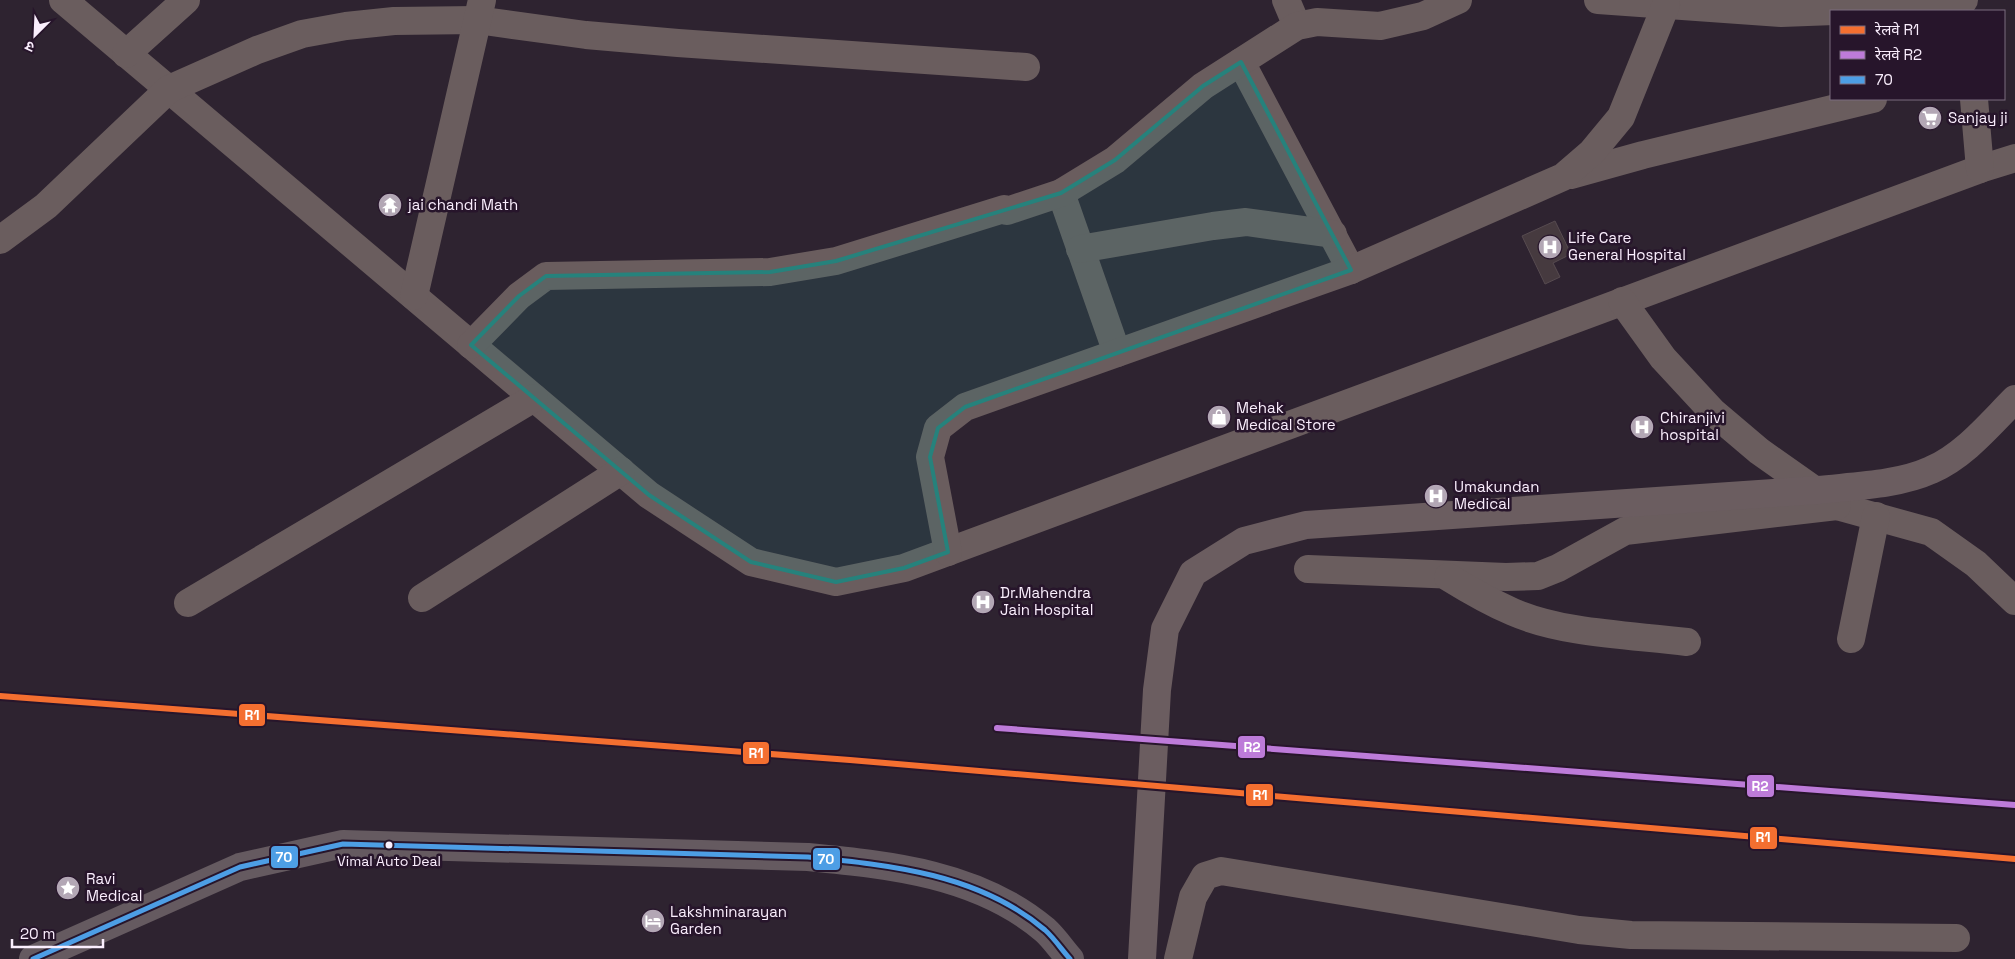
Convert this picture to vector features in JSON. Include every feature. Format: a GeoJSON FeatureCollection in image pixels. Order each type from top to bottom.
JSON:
{"type":"FeatureCollection","features":[{"type":"Feature","properties":{"kind":"highway"},"geometry":{"type":"LineString","coordinates":[[33,959],[240,867],[343,844],[808,857],[884,864],[950,880],[1004,901],[1046,931],[1070,959]]}},
{"type":"Feature","properties":{"kind":"main road"},"geometry":{"type":"LineString","coordinates":[[1142,959],[1157,690],[1165,629],[1193,573],[1244,541],[1306,524],[1818,490],[1882,483],[1931,470],[1968,445],[2015,399]]}},
{"type":"Feature","properties":{"kind":"street"},"geometry":{"type":"LineString","coordinates":[[63,0],[649,495],[751,562],[836,582],[904,568],[1622,301],[1980,169],[2015,158]]}},
{"type":"Feature","properties":{"kind":"street"},"geometry":{"type":"LineString","coordinates":[[126,54],[186,0]]}},
{"type":"Feature","properties":{"kind":"street"},"geometry":{"type":"LineString","coordinates":[[1286,0],[1297,26]]}},
{"type":"Feature","properties":{"kind":"street"},"geometry":{"type":"LineString","coordinates":[[471,345],[519,296],[546,276],[770,272],[836,261],[890,243],[1061,194],[1115,160],[1203,86],[1297,26],[1318,22],[1380,26],[1423,16],[1458,0]]}},
{"type":"Feature","properties":{"kind":"street"},"geometry":{"type":"LineString","coordinates":[[1598,0],[1781,13],[1830,11]]}},
{"type":"Feature","properties":{"kind":"street"},"geometry":{"type":"LineString","coordinates":[[1860,10],[1965,0]]}},
{"type":"Feature","properties":{"kind":"street"},"geometry":{"type":"LineString","coordinates":[[1563,177],[1592,152],[1621,117],[1666,5]]}},
{"type":"Feature","properties":{"kind":"street"},"geometry":{"type":"LineString","coordinates":[[0,240],[46,206],[168,89],[257,50],[302,34],[346,26],[480,10],[586,35],[1026,67]]}},
{"type":"Feature","properties":{"kind":"street"},"geometry":{"type":"LineString","coordinates":[[414,296],[480,10]]}},
{"type":"Feature","properties":{"kind":"street"},"geometry":{"type":"LineString","coordinates":[[1241,62],[1351,270]]}},
{"type":"Feature","properties":{"kind":"street"},"geometry":{"type":"LineString","coordinates":[[948,552],[930,457],[938,428],[965,407],[1351,270],[1563,177],[1643,155],[1869,100]]}},
{"type":"Feature","properties":{"kind":"street"},"geometry":{"type":"LineString","coordinates":[[1974,100],[1980,169]]}},
{"type":"Feature","properties":{"kind":"street"},"geometry":{"type":"LineString","coordinates":[[1061,194],[1117,353]]}},
{"type":"Feature","properties":{"kind":"street"},"geometry":{"type":"LineString","coordinates":[[1080,250],[1213,226],[1246,222],[1332,234]]}},
{"type":"Feature","properties":{"kind":"street"},"geometry":{"type":"LineString","coordinates":[[1622,301],[1663,358],[1713,412],[1760,451],[1837,506]]}},
{"type":"Feature","properties":{"kind":"street"},"geometry":{"type":"LineString","coordinates":[[188,603],[534,398]]}},
{"type":"Feature","properties":{"kind":"street"},"geometry":{"type":"LineString","coordinates":[[422,598],[621,471]]}},
{"type":"Feature","properties":{"kind":"street"},"geometry":{"type":"LineString","coordinates":[[1308,569],[1506,578],[1538,576],[1558,568],[1625,531],[1837,506],[1931,532],[1976,564],[2015,601]]}},
{"type":"Feature","properties":{"kind":"street"},"geometry":{"type":"LineString","coordinates":[[1851,640],[1876,516]]}},
{"type":"Feature","properties":{"kind":"street"},"geometry":{"type":"LineString","coordinates":[[1446,575],[1475,594],[1514,613],[1560,626],[1687,642]]}},
{"type":"Feature","properties":{"kind":"street"},"geometry":{"type":"LineString","coordinates":[[1178,959],[1193,897],[1205,876],[1221,871],[1579,930],[1631,935],[1956,938]]}},
{"type":"Feature","properties":{"kind":"highlighted area"},"geometry":{"type":"Polygon","coordinates":[[[1241,62],[1351,270],[965,407],[938,428],[930,457],[948,552],[904,568],[836,582],[751,562],[649,495],[471,345],[519,296],[546,276],[770,272],[836,261],[1061,193],[1115,160],[1203,86],[1241,62]]]}},
{"type":"Feature","properties":{"kind":"building"},"geometry":{"type":"Polygon","coordinates":[[[1555,221],[1571,254],[1553,263],[1560,277],[1545,284],[1522,236],[1555,221]]]}},
{"type":"Feature","properties":{"kind":"rail line","name":"R1"},"geometry":{"type":"LineString","coordinates":[[0,696],[850,760],[2015,859]]}},
{"type":"Feature","properties":{"kind":"rail line","name":"R2"},"geometry":{"type":"LineString","coordinates":[[997,728],[2015,805]]}},
{"type":"Feature","properties":{"kind":"transit line","name":"70"},"geometry":{"type":"LineString","coordinates":[[33,959],[240,867],[343,844],[808,857],[871,864],[933,876],[963,884],[992,896],[1019,911],[1045,930],[1070,959]]}},
{"type":"Feature","properties":{"kind":"place","name":"Sanjay ji"},"geometry":{"type":"Point","coordinates":[1930,118]}},
{"type":"Feature","properties":{"kind":"place","name":"jai chandi Math"},"geometry":{"type":"Point","coordinates":[390,205]}},
{"type":"Feature","properties":{"kind":"place","name":"Life Care General Hospital"},"geometry":{"type":"Point","coordinates":[1550,247]}},
{"type":"Feature","properties":{"kind":"place","name":"Mehak Medical Store"},"geometry":{"type":"Point","coordinates":[1219,417]}},
{"type":"Feature","properties":{"kind":"place","name":"Chiranjivi hospital"},"geometry":{"type":"Point","coordinates":[1642,427]}},
{"type":"Feature","properties":{"kind":"place","name":"Umakundan Medical"},"geometry":{"type":"Point","coordinates":[1436,496]}},
{"type":"Feature","properties":{"kind":"place","name":"Dr.Mahendra Jain Hospital"},"geometry":{"type":"Point","coordinates":[983,602]}},
{"type":"Feature","properties":{"kind":"place","name":"Vimal Auto Deal"},"geometry":{"type":"Point","coordinates":[389,845]}},
{"type":"Feature","properties":{"kind":"place","name":"Ravi Medical"},"geometry":{"type":"Point","coordinates":[68,888]}},
{"type":"Feature","properties":{"kind":"place","name":"Lakshminarayan Garden"},"geometry":{"type":"Point","coordinates":[653,921]}}]}
